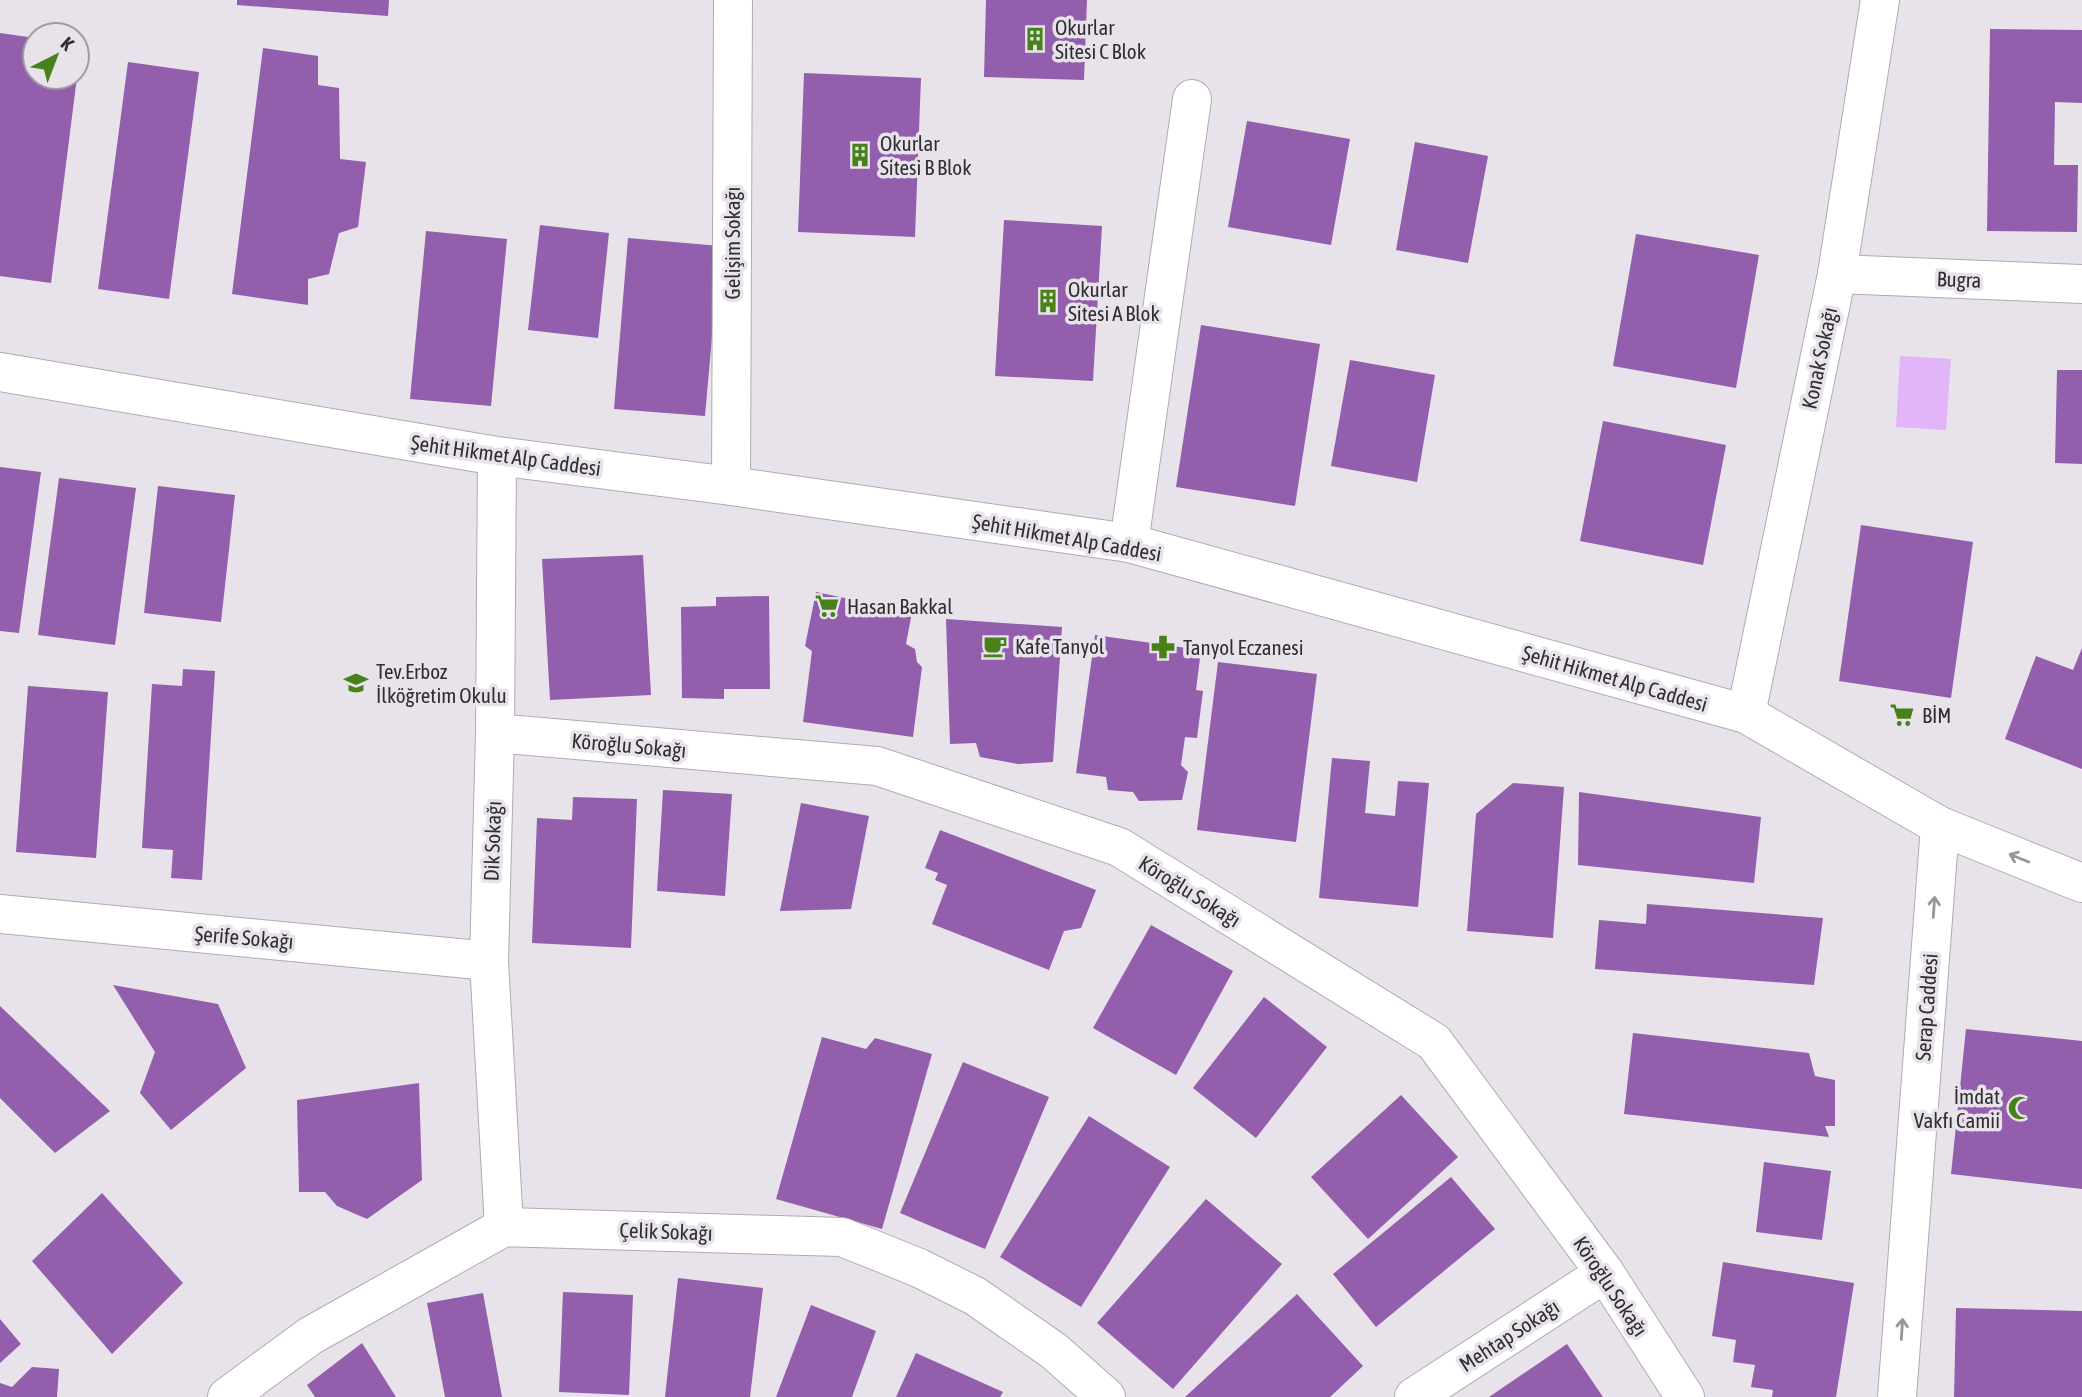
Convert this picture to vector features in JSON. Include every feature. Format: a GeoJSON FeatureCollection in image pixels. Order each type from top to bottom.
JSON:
{"type":"FeatureCollection","features":[{"type":"Feature","properties":{"kind":"street","name":"Gelişim Sokağı"},"geometry":{"type":"LineString","coordinates":[[731,486],[733,0]]}},
{"type":"Feature","properties":{"kind":"street","name":"Konak Sokağı"},"geometry":{"type":"LineString","coordinates":[[1746,714],[1837,274],[1880,0]]}},
{"type":"Feature","properties":{"kind":"street"},"geometry":{"type":"LineString","coordinates":[[1129,543],[1192,99]]}},
{"type":"Feature","properties":{"kind":"street","name":"Bugra"},"geometry":{"type":"LineString","coordinates":[[1837,274],[2082,284]]}},
{"type":"Feature","properties":{"kind":"street","name":"Şehit Hikmet Alp Caddesi"},"geometry":{"type":"LineString","coordinates":[[0,372],[498,456],[731,486],[1129,543],[1746,714],[1940,826],[2082,883]]}},
{"type":"Feature","properties":{"kind":"street","name":"Dik Sokağı"},"geometry":{"type":"LineString","coordinates":[[498,456],[489,961],[504,1227]]}},
{"type":"Feature","properties":{"kind":"street","name":"Köroğlu Sokağı"},"geometry":{"type":"LineString","coordinates":[[495,733],[877,766],[1118,847],[1434,1042],[1605,1273],[1685,1397]]}},
{"type":"Feature","properties":{"kind":"street","name":"Serap Caddesi"},"geometry":{"type":"LineString","coordinates":[[1897,1397],[1940,826]]}},
{"type":"Feature","properties":{"kind":"street","name":"Şerife Sokağı"},"geometry":{"type":"LineString","coordinates":[[0,914],[489,961]]}},
{"type":"Feature","properties":{"kind":"street"},"geometry":{"type":"LineString","coordinates":[[227,1397],[310,1336],[504,1227]]}},
{"type":"Feature","properties":{"kind":"street","name":"Çelik Sokağı"},"geometry":{"type":"LineString","coordinates":[[504,1227],[842,1237],[919,1268],[975,1296],[1054,1351],[1106,1397]]}},
{"type":"Feature","properties":{"kind":"street","name":"Mehtap Sokağı"},"geometry":{"type":"LineString","coordinates":[[1414,1397],[1605,1273]]}},
{"type":"Feature","properties":{"kind":"shaded area"},"geometry":{"type":"Polygon","coordinates":[[[1900,356],[1951,359],[1946,430],[1896,427],[1900,356]]]}},
{"type":"Feature","properties":{"kind":"building"},"geometry":{"type":"Polygon","coordinates":[[[237,0],[389,0],[388,16],[237,5],[237,0]]]}},
{"type":"Feature","properties":{"kind":"building","name":"Okurlar Sitesi C Blok"},"geometry":{"type":"Polygon","coordinates":[[[986,0],[1087,0],[1084,80],[984,77],[986,0]]]}},
{"type":"Feature","properties":{"kind":"building"},"geometry":{"type":"Polygon","coordinates":[[[1990,29],[2082,30],[2082,103],[2055,102],[2054,165],[2078,165],[2077,232],[1987,231],[1990,29]]]}},
{"type":"Feature","properties":{"kind":"building"},"geometry":{"type":"Polygon","coordinates":[[[0,33],[21,36],[21,91],[75,91],[51,283],[0,276],[0,33]]]}},
{"type":"Feature","properties":{"kind":"building"},"geometry":{"type":"Polygon","coordinates":[[[263,48],[318,56],[318,85],[339,88],[340,159],[366,162],[358,227],[339,233],[329,274],[308,279],[308,305],[232,294],[263,48]]]}},
{"type":"Feature","properties":{"kind":"building"},"geometry":{"type":"Polygon","coordinates":[[[128,62],[199,72],[169,299],[98,289],[128,62]]]}},
{"type":"Feature","properties":{"kind":"building","name":"Okurlar Sitesi B Blok"},"geometry":{"type":"Polygon","coordinates":[[[804,73],[921,78],[915,237],[798,232],[804,73]]]}},
{"type":"Feature","properties":{"kind":"building"},"geometry":{"type":"Polygon","coordinates":[[[1247,121],[1350,139],[1331,245],[1228,227],[1247,121]]]}},
{"type":"Feature","properties":{"kind":"building"},"geometry":{"type":"Polygon","coordinates":[[[1415,142],[1488,156],[1468,263],[1396,250],[1415,142]]]}},
{"type":"Feature","properties":{"kind":"building","name":"Okurlar Sitesi A Blok"},"geometry":{"type":"Polygon","coordinates":[[[1004,220],[1102,226],[1093,381],[995,376],[1004,220]]]}},
{"type":"Feature","properties":{"kind":"building"},"geometry":{"type":"Polygon","coordinates":[[[540,225],[609,233],[598,338],[528,330],[540,225]]]}},
{"type":"Feature","properties":{"kind":"building"},"geometry":{"type":"Polygon","coordinates":[[[426,231],[507,239],[491,406],[410,399],[426,231]]]}},
{"type":"Feature","properties":{"kind":"building"},"geometry":{"type":"Polygon","coordinates":[[[1636,234],[1759,255],[1736,388],[1613,366],[1636,234]]]}},
{"type":"Feature","properties":{"kind":"building"},"geometry":{"type":"Polygon","coordinates":[[[628,238],[720,246],[705,416],[614,409],[628,238]]]}},
{"type":"Feature","properties":{"kind":"building"},"geometry":{"type":"Polygon","coordinates":[[[1201,325],[1320,344],[1295,506],[1176,487],[1201,325]]]}},
{"type":"Feature","properties":{"kind":"building"},"geometry":{"type":"Polygon","coordinates":[[[1350,360],[1435,375],[1417,482],[1331,466],[1350,360]]]}},
{"type":"Feature","properties":{"kind":"building"},"geometry":{"type":"Polygon","coordinates":[[[2057,370],[2082,370],[2082,464],[2055,463],[2057,370]]]}},
{"type":"Feature","properties":{"kind":"building"},"geometry":{"type":"Polygon","coordinates":[[[1603,421],[1726,445],[1703,565],[1580,541],[1603,421]]]}},
{"type":"Feature","properties":{"kind":"building"},"geometry":{"type":"Polygon","coordinates":[[[0,467],[41,472],[19,633],[0,631],[0,467]]]}},
{"type":"Feature","properties":{"kind":"building"},"geometry":{"type":"Polygon","coordinates":[[[59,478],[136,488],[115,645],[38,635],[59,478]]]}},
{"type":"Feature","properties":{"kind":"building"},"geometry":{"type":"Polygon","coordinates":[[[158,486],[235,495],[221,622],[144,613],[158,486]]]}},
{"type":"Feature","properties":{"kind":"building"},"geometry":{"type":"Polygon","coordinates":[[[1861,525],[1973,542],[1951,698],[1839,681],[1861,525]]]}},
{"type":"Feature","properties":{"kind":"building"},"geometry":{"type":"Polygon","coordinates":[[[643,555],[651,695],[550,700],[542,559],[643,555]]]}},
{"type":"Feature","properties":{"kind":"building"},"geometry":{"type":"Polygon","coordinates":[[[816,592],[912,612],[906,644],[915,649],[917,662],[922,667],[913,737],[803,722],[812,651],[805,646],[816,592]]]}},
{"type":"Feature","properties":{"kind":"building"},"geometry":{"type":"Polygon","coordinates":[[[769,596],[770,689],[724,689],[724,699],[682,698],[681,607],[716,606],[716,597],[769,596]]]}},
{"type":"Feature","properties":{"kind":"building"},"geometry":{"type":"Polygon","coordinates":[[[946,619],[1062,627],[1053,762],[1018,764],[980,757],[976,743],[950,744],[946,619]]]}},
{"type":"Feature","properties":{"kind":"building"},"geometry":{"type":"Polygon","coordinates":[[[1095,635],[1201,650],[1196,690],[1203,691],[1197,738],[1185,737],[1181,765],[1188,772],[1182,800],[1139,801],[1133,792],[1108,790],[1106,777],[1076,773],[1095,635]]]}},
{"type":"Feature","properties":{"kind":"building"},"geometry":{"type":"Polygon","coordinates":[[[2082,648],[2082,769],[2005,739],[2036,656],[2073,670],[2082,648]]]}},
{"type":"Feature","properties":{"kind":"building"},"geometry":{"type":"Polygon","coordinates":[[[1218,662],[1317,674],[1296,842],[1197,830],[1218,662]]]}},
{"type":"Feature","properties":{"kind":"building"},"geometry":{"type":"Polygon","coordinates":[[[183,669],[215,671],[202,880],[171,878],[173,850],[142,848],[152,684],[182,686],[183,669]]]}},
{"type":"Feature","properties":{"kind":"building"},"geometry":{"type":"Polygon","coordinates":[[[28,686],[108,692],[96,858],[16,852],[28,686]]]}},
{"type":"Feature","properties":{"kind":"building"},"geometry":{"type":"Polygon","coordinates":[[[1332,758],[1370,761],[1365,813],[1395,816],[1398,781],[1429,783],[1418,907],[1319,898],[1332,758]]]}},
{"type":"Feature","properties":{"kind":"building"},"geometry":{"type":"Polygon","coordinates":[[[1513,783],[1564,787],[1553,938],[1467,931],[1476,814],[1513,783]]]}},
{"type":"Feature","properties":{"kind":"building"},"geometry":{"type":"Polygon","coordinates":[[[663,790],[732,794],[725,896],[657,891],[663,790]]]}},
{"type":"Feature","properties":{"kind":"building"},"geometry":{"type":"Polygon","coordinates":[[[1579,792],[1761,817],[1754,883],[1578,865],[1579,792]]]}},
{"type":"Feature","properties":{"kind":"building"},"geometry":{"type":"Polygon","coordinates":[[[573,797],[637,799],[631,948],[532,943],[537,818],[572,820],[573,797]]]}},
{"type":"Feature","properties":{"kind":"building"},"geometry":{"type":"Polygon","coordinates":[[[801,803],[869,816],[851,909],[780,911],[801,803]]]}},
{"type":"Feature","properties":{"kind":"building"},"geometry":{"type":"Polygon","coordinates":[[[940,830],[1096,890],[1081,928],[1064,931],[1049,970],[932,924],[947,885],[935,880],[938,873],[925,868],[940,830]]]}},
{"type":"Feature","properties":{"kind":"building"},"geometry":{"type":"Polygon","coordinates":[[[1647,904],[1823,918],[1814,985],[1595,969],[1599,920],[1646,924],[1647,904]]]}},
{"type":"Feature","properties":{"kind":"building"},"geometry":{"type":"Polygon","coordinates":[[[1151,925],[1233,971],[1176,1075],[1093,1028],[1151,925]]]}},
{"type":"Feature","properties":{"kind":"building"},"geometry":{"type":"Polygon","coordinates":[[[113,985],[218,1004],[246,1068],[171,1130],[140,1093],[155,1052],[113,985]]]}},
{"type":"Feature","properties":{"kind":"building"},"geometry":{"type":"Polygon","coordinates":[[[1264,997],[1327,1047],[1256,1138],[1193,1088],[1264,997]]]}},
{"type":"Feature","properties":{"kind":"building"},"geometry":{"type":"Polygon","coordinates":[[[0,1006],[110,1111],[55,1153],[0,1098],[0,1006]]]}},
{"type":"Feature","properties":{"kind":"building","name":"İmdat Vakfı Camii"},"geometry":{"type":"Polygon","coordinates":[[[1966,1029],[2082,1041],[2082,1189],[1951,1174],[1966,1029]]]}},
{"type":"Feature","properties":{"kind":"building"},"geometry":{"type":"Polygon","coordinates":[[[1633,1033],[1809,1053],[1815,1076],[1835,1080],[1835,1126],[1825,1126],[1829,1137],[1624,1114],[1633,1033]]]}},
{"type":"Feature","properties":{"kind":"building"},"geometry":{"type":"Polygon","coordinates":[[[822,1037],[866,1049],[875,1038],[932,1054],[882,1229],[776,1199],[822,1037]]]}},
{"type":"Feature","properties":{"kind":"building"},"geometry":{"type":"Polygon","coordinates":[[[963,1062],[1049,1097],[985,1249],[900,1213],[963,1062]]]}},
{"type":"Feature","properties":{"kind":"building"},"geometry":{"type":"Polygon","coordinates":[[[419,1083],[422,1180],[367,1219],[337,1206],[325,1192],[299,1192],[297,1100],[419,1083]]]}},
{"type":"Feature","properties":{"kind":"building"},"geometry":{"type":"Polygon","coordinates":[[[1401,1095],[1458,1157],[1368,1239],[1311,1177],[1401,1095]]]}},
{"type":"Feature","properties":{"kind":"building"},"geometry":{"type":"Polygon","coordinates":[[[1089,1116],[1170,1167],[1081,1307],[1000,1257],[1089,1116]]]}},
{"type":"Feature","properties":{"kind":"building"},"geometry":{"type":"Polygon","coordinates":[[[1764,1162],[1831,1171],[1822,1240],[1756,1232],[1764,1162]]]}},
{"type":"Feature","properties":{"kind":"building"},"geometry":{"type":"Polygon","coordinates":[[[1451,1177],[1495,1229],[1376,1327],[1333,1274],[1451,1177]]]}},
{"type":"Feature","properties":{"kind":"building"},"geometry":{"type":"Polygon","coordinates":[[[102,1193],[183,1283],[112,1354],[32,1261],[102,1193]]]}},
{"type":"Feature","properties":{"kind":"building"},"geometry":{"type":"Polygon","coordinates":[[[1206,1199],[1282,1264],[1173,1389],[1097,1323],[1206,1199]]]}},
{"type":"Feature","properties":{"kind":"building"},"geometry":{"type":"Polygon","coordinates":[[[1723,1262],[1854,1283],[1836,1397],[1772,1397],[1773,1390],[1751,1387],[1755,1365],[1733,1362],[1736,1340],[1712,1336],[1723,1262]]]}},
{"type":"Feature","properties":{"kind":"building"},"geometry":{"type":"Polygon","coordinates":[[[678,1278],[763,1288],[750,1397],[665,1397],[678,1278]]]}},
{"type":"Feature","properties":{"kind":"building"},"geometry":{"type":"Polygon","coordinates":[[[563,1292],[633,1295],[629,1395],[559,1392],[563,1292]]]}},
{"type":"Feature","properties":{"kind":"building"},"geometry":{"type":"Polygon","coordinates":[[[483,1293],[502,1397],[445,1397],[427,1303],[483,1293]]]}},
{"type":"Feature","properties":{"kind":"building"},"geometry":{"type":"Polygon","coordinates":[[[1297,1294],[1363,1366],[1330,1397],[1185,1397],[1297,1294]]]}},
{"type":"Feature","properties":{"kind":"building"},"geometry":{"type":"Polygon","coordinates":[[[811,1305],[876,1331],[852,1397],[776,1397],[811,1305]]]}},
{"type":"Feature","properties":{"kind":"building"},"geometry":{"type":"Polygon","coordinates":[[[1956,1308],[2082,1311],[2082,1397],[1954,1397],[1956,1308]]]}},
{"type":"Feature","properties":{"kind":"building"},"geometry":{"type":"Polygon","coordinates":[[[0,1319],[21,1344],[0,1363],[0,1319]]]}},
{"type":"Feature","properties":{"kind":"building"},"geometry":{"type":"Polygon","coordinates":[[[362,1343],[396,1397],[315,1397],[307,1385],[362,1343]]]}},
{"type":"Feature","properties":{"kind":"building"},"geometry":{"type":"Polygon","coordinates":[[[1567,1344],[1603,1397],[1489,1397],[1567,1344]]]}},
{"type":"Feature","properties":{"kind":"building"},"geometry":{"type":"Polygon","coordinates":[[[916,1353],[1003,1392],[1000,1397],[896,1397],[916,1353]]]}},
{"type":"Feature","properties":{"kind":"building"},"geometry":{"type":"Polygon","coordinates":[[[32,1367],[59,1369],[57,1397],[0,1397],[0,1383],[12,1387],[32,1367]]]}},
{"type":"Feature","properties":{"kind":"place","name":"Okurlar Sitesi C Blok"},"geometry":{"type":"Point","coordinates":[1035,39]}},
{"type":"Feature","properties":{"kind":"place","name":"Okurlar Sitesi B Blok"},"geometry":{"type":"Point","coordinates":[860,155]}},
{"type":"Feature","properties":{"kind":"place","name":"Okurlar Sitesi A Blok"},"geometry":{"type":"Point","coordinates":[1048,301]}},
{"type":"Feature","properties":{"kind":"place","name":"Hasan Bakkal"},"geometry":{"type":"Point","coordinates":[827,606]}},
{"type":"Feature","properties":{"kind":"place","name":"Kafe Tanyol"},"geometry":{"type":"Point","coordinates":[995,646]}},
{"type":"Feature","properties":{"kind":"place","name":"Tanyol Eczanesi"},"geometry":{"type":"Point","coordinates":[1163,647]}},
{"type":"Feature","properties":{"kind":"place","name":"Tev.Erboz İlköğretim Okulu"},"geometry":{"type":"Point","coordinates":[356,683]}},
{"type":"Feature","properties":{"kind":"place","name":"BİM"},"geometry":{"type":"Point","coordinates":[1902,715]}},
{"type":"Feature","properties":{"kind":"place","name":"İmdat Vakfı Camii"},"geometry":{"type":"Point","coordinates":[2020,1108]}}]}
